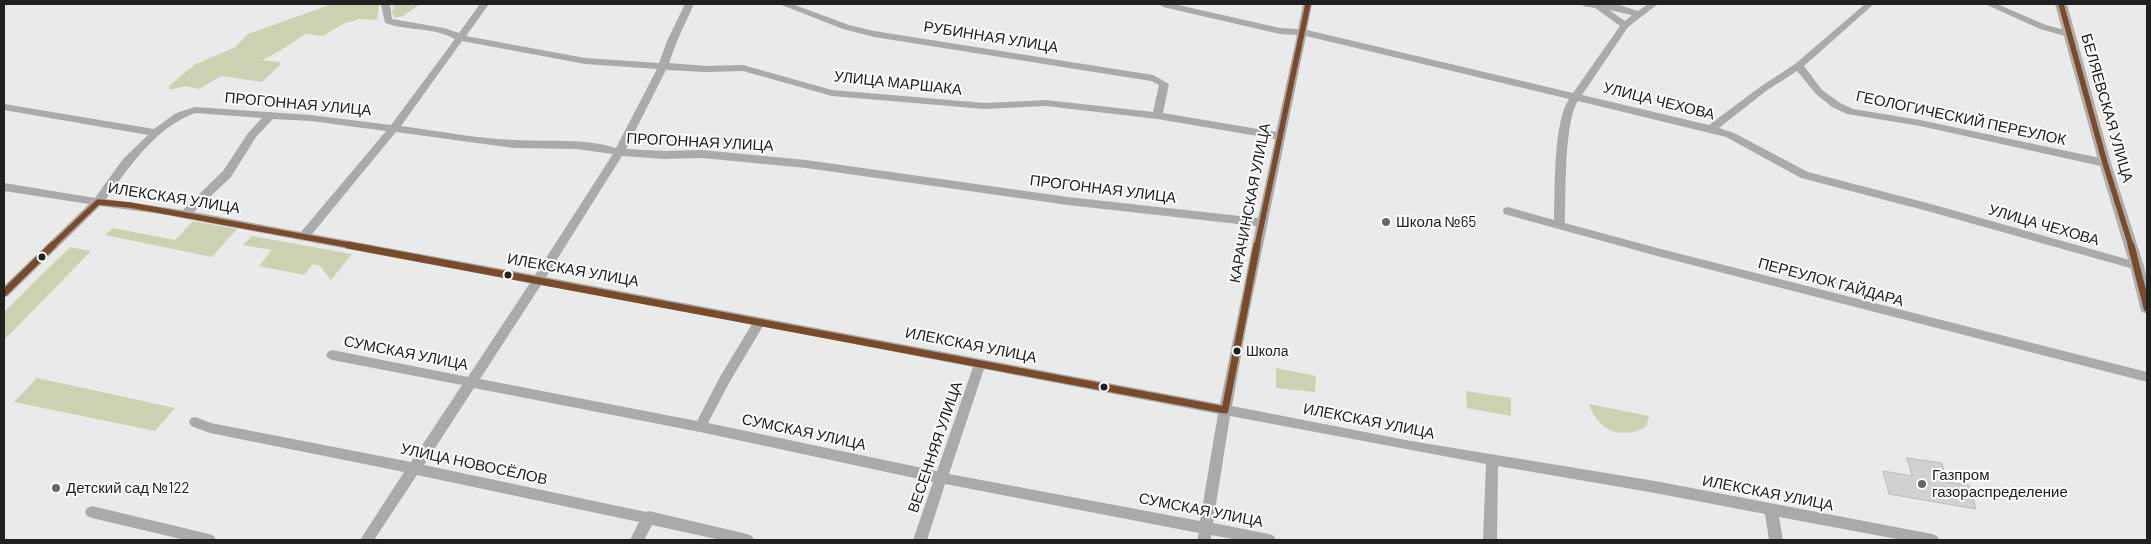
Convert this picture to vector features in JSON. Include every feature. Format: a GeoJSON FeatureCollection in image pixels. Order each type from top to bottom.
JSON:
{"type":"FeatureCollection","features":[{"type":"Feature","properties":{"kind":"main road","name":"БЕЛЯЕВСКАЯ УЛИЦА"},"geometry":{"type":"LineString","coordinates":[[2061,4],[2105,163],[2137,266],[2147,308]]}},
{"type":"Feature","properties":{"kind":"street","name":"УЛИЦА МАРШАКА"},"geometry":{"type":"LineString","coordinates":[[386,4],[388,21],[396,25],[449,32],[461,38],[585,61],[706,69],[743,68],[764,72],[832,92],[985,106],[1046,104],[1156,116],[1279,136]]}},
{"type":"Feature","properties":{"kind":"street"},"geometry":{"type":"LineString","coordinates":[[303,237],[392,129],[485,4]]}},
{"type":"Feature","properties":{"kind":"street"},"geometry":{"type":"LineString","coordinates":[[366,540],[538,280],[619,152],[663,66],[672,41],[690,4]]}},
{"type":"Feature","properties":{"kind":"street","name":"РУБИННАЯ УЛИЦА"},"geometry":{"type":"LineString","coordinates":[[784,4],[846,27],[874,34],[1153,78],[1164,84],[1156,116]]}},
{"type":"Feature","properties":{"kind":"street","name":"УЛИЦА ЧЕХОВА"},"geometry":{"type":"LineString","coordinates":[[1163,4],[1280,31],[1302,32],[1711,129],[1730,135],[1805,175],[2137,266]]}},
{"type":"Feature","properties":{"kind":"street","name":"КАРАЧИНСКАЯ УЛИЦА"},"geometry":{"type":"LineString","coordinates":[[1204,540],[1225,410],[1279,136],[1308,4]]}},
{"type":"Feature","properties":{"kind":"street"},"geometry":{"type":"LineString","coordinates":[[1591,4],[1619,8],[1640,15]]}},
{"type":"Feature","properties":{"kind":"street"},"geometry":{"type":"LineString","coordinates":[[1591,4],[1612,14],[1626,24]]}},
{"type":"Feature","properties":{"kind":"street"},"geometry":{"type":"LineString","coordinates":[[1559,226],[1562,149],[1569,107],[1626,24],[1654,4]]}},
{"type":"Feature","properties":{"kind":"street"},"geometry":{"type":"LineString","coordinates":[[1711,129],[1763,89],[1798,66],[1870,4]]}},
{"type":"Feature","properties":{"kind":"street"},"geometry":{"type":"LineString","coordinates":[[1990,4],[2043,27],[2069,34]]}},
{"type":"Feature","properties":{"kind":"street","name":"ГЕОЛОГИЧЕСКИЙ ПЕРЕУЛОК"},"geometry":{"type":"LineString","coordinates":[[1798,66],[1819,92],[1836,105],[1851,112],[1920,123],[2105,163]]}},
{"type":"Feature","properties":{"kind":"street"},"geometry":{"type":"LineString","coordinates":[[4,107],[156,133]]}},
{"type":"Feature","properties":{"kind":"street","name":"ПРОГОННАЯ УЛИЦА"},"geometry":{"type":"LineString","coordinates":[[156,133],[180,115],[195,110],[271,115],[514,144],[576,145],[605,148],[619,152],[664,155],[702,154],[806,164],[1068,201],[1262,223]]}},
{"type":"Feature","properties":{"kind":"street"},"geometry":{"type":"LineString","coordinates":[[185,215],[227,174],[252,135],[271,115]]}},
{"type":"Feature","properties":{"kind":"street"},"geometry":{"type":"LineString","coordinates":[[4,292],[98,202],[127,162],[156,133]]}},
{"type":"Feature","properties":{"kind":"street","name":"ИЛЕКСКАЯ УЛИЦА"},"geometry":{"type":"LineString","coordinates":[[4,186],[98,202],[142,207],[760,321],[1492,460],[1655,487],[1932,540]]}},
{"type":"Feature","properties":{"kind":"street","name":"ПЕРЕУЛОК ГАЙДАРА"},"geometry":{"type":"LineString","coordinates":[[1508,211],[1559,226],[2147,378]]}},
{"type":"Feature","properties":{"kind":"street"},"geometry":{"type":"LineString","coordinates":[[700,427],[725,379],[760,321]]}},
{"type":"Feature","properties":{"kind":"street","name":"СУМСКАЯ УЛИЦА"},"geometry":{"type":"LineString","coordinates":[[332,355],[700,427],[942,478],[1269,540]]}},
{"type":"Feature","properties":{"kind":"street","name":"ВЕСЕННЯЯ УЛИЦА"},"geometry":{"type":"LineString","coordinates":[[920,540],[980,363]]}},
{"type":"Feature","properties":{"kind":"street","name":"УЛИЦА НОВОСЁЛОВ"},"geometry":{"type":"LineString","coordinates":[[195,422],[210,428],[413,468],[747,540]]}},
{"type":"Feature","properties":{"kind":"street"},"geometry":{"type":"LineString","coordinates":[[1490,540],[1492,460]]}},
{"type":"Feature","properties":{"kind":"street"},"geometry":{"type":"LineString","coordinates":[[1771,510],[1776,540]]}},
{"type":"Feature","properties":{"kind":"street"},"geometry":{"type":"LineString","coordinates":[[92,512],[209,540]]}},
{"type":"Feature","properties":{"kind":"street"},"geometry":{"type":"LineString","coordinates":[[638,540],[649,518]]}},
{"type":"Feature","properties":{"kind":"green space"},"geometry":{"type":"Polygon","coordinates":[[[332,4],[379,4],[377,20],[359,19],[343,24],[323,36],[305,34],[280,51],[262,60],[280,62],[280,65],[262,82],[221,76],[199,89],[185,86],[170,90],[169,86],[194,65],[235,47],[248,34],[332,4]]]}},
{"type":"Feature","properties":{"kind":"green space"},"geometry":{"type":"Polygon","coordinates":[[[394,4],[420,4],[403,16],[395,18],[392,13],[394,4]]]}},
{"type":"Feature","properties":{"kind":"green space"},"geometry":{"type":"Polygon","coordinates":[[[193,221],[237,229],[212,257],[105,235],[113,228],[175,240],[193,221]]]}},
{"type":"Feature","properties":{"kind":"green space"},"geometry":{"type":"Polygon","coordinates":[[[252,236],[352,254],[331,280],[320,266],[313,264],[304,275],[259,266],[272,250],[243,245],[252,236]]]}},
{"type":"Feature","properties":{"kind":"green space"},"geometry":{"type":"Polygon","coordinates":[[[70,247],[91,251],[4,340],[4,312],[70,247]]]}},
{"type":"Feature","properties":{"kind":"green space"},"geometry":{"type":"Polygon","coordinates":[[[1276,368],[1316,376],[1315,392],[1276,388],[1276,368]]]}},
{"type":"Feature","properties":{"kind":"green space"},"geometry":{"type":"Polygon","coordinates":[[[37,378],[175,408],[155,431],[14,402],[37,378]]]}},
{"type":"Feature","properties":{"kind":"green space"},"geometry":{"type":"Polygon","coordinates":[[[1466,391],[1511,398],[1511,416],[1467,408],[1466,391]]]}},
{"type":"Feature","properties":{"kind":"green space"},"geometry":{"type":"Polygon","coordinates":[[[1589,404],[1649,416],[1646,427],[1628,433],[1619,433],[1604,427],[1598,421],[1589,404]]]}},
{"type":"Feature","properties":{"kind":"building","name":"Газпром газораспределение"},"geometry":{"type":"Polygon","coordinates":[[[1907,458],[1942,463],[1947,482],[1969,485],[1976,509],[1889,494],[1883,471],[1912,476],[1907,458]]]}},
{"type":"Feature","properties":{"kind":"transit line"},"geometry":{"type":"LineString","coordinates":[[4,293],[98,202],[130,205],[791,327],[1225,410],[1276,149],[1308,4]]}},
{"type":"Feature","properties":{"kind":"transit line"},"geometry":{"type":"LineString","coordinates":[[2061,4],[2105,163],[2137,266],[2147,308]]}},
{"type":"Feature","properties":{"kind":"place","name":"Школа №65"},"geometry":{"type":"Point","coordinates":[1386,222]}},
{"type":"Feature","properties":{"kind":"place","name":"Школа"},"geometry":{"type":"Point","coordinates":[1237,351]}},
{"type":"Feature","properties":{"kind":"place","name":"Газпром газораспределение"},"geometry":{"type":"Point","coordinates":[1922,484]}},
{"type":"Feature","properties":{"kind":"place","name":"Детский сад №122"},"geometry":{"type":"Point","coordinates":[56,488]}}]}
